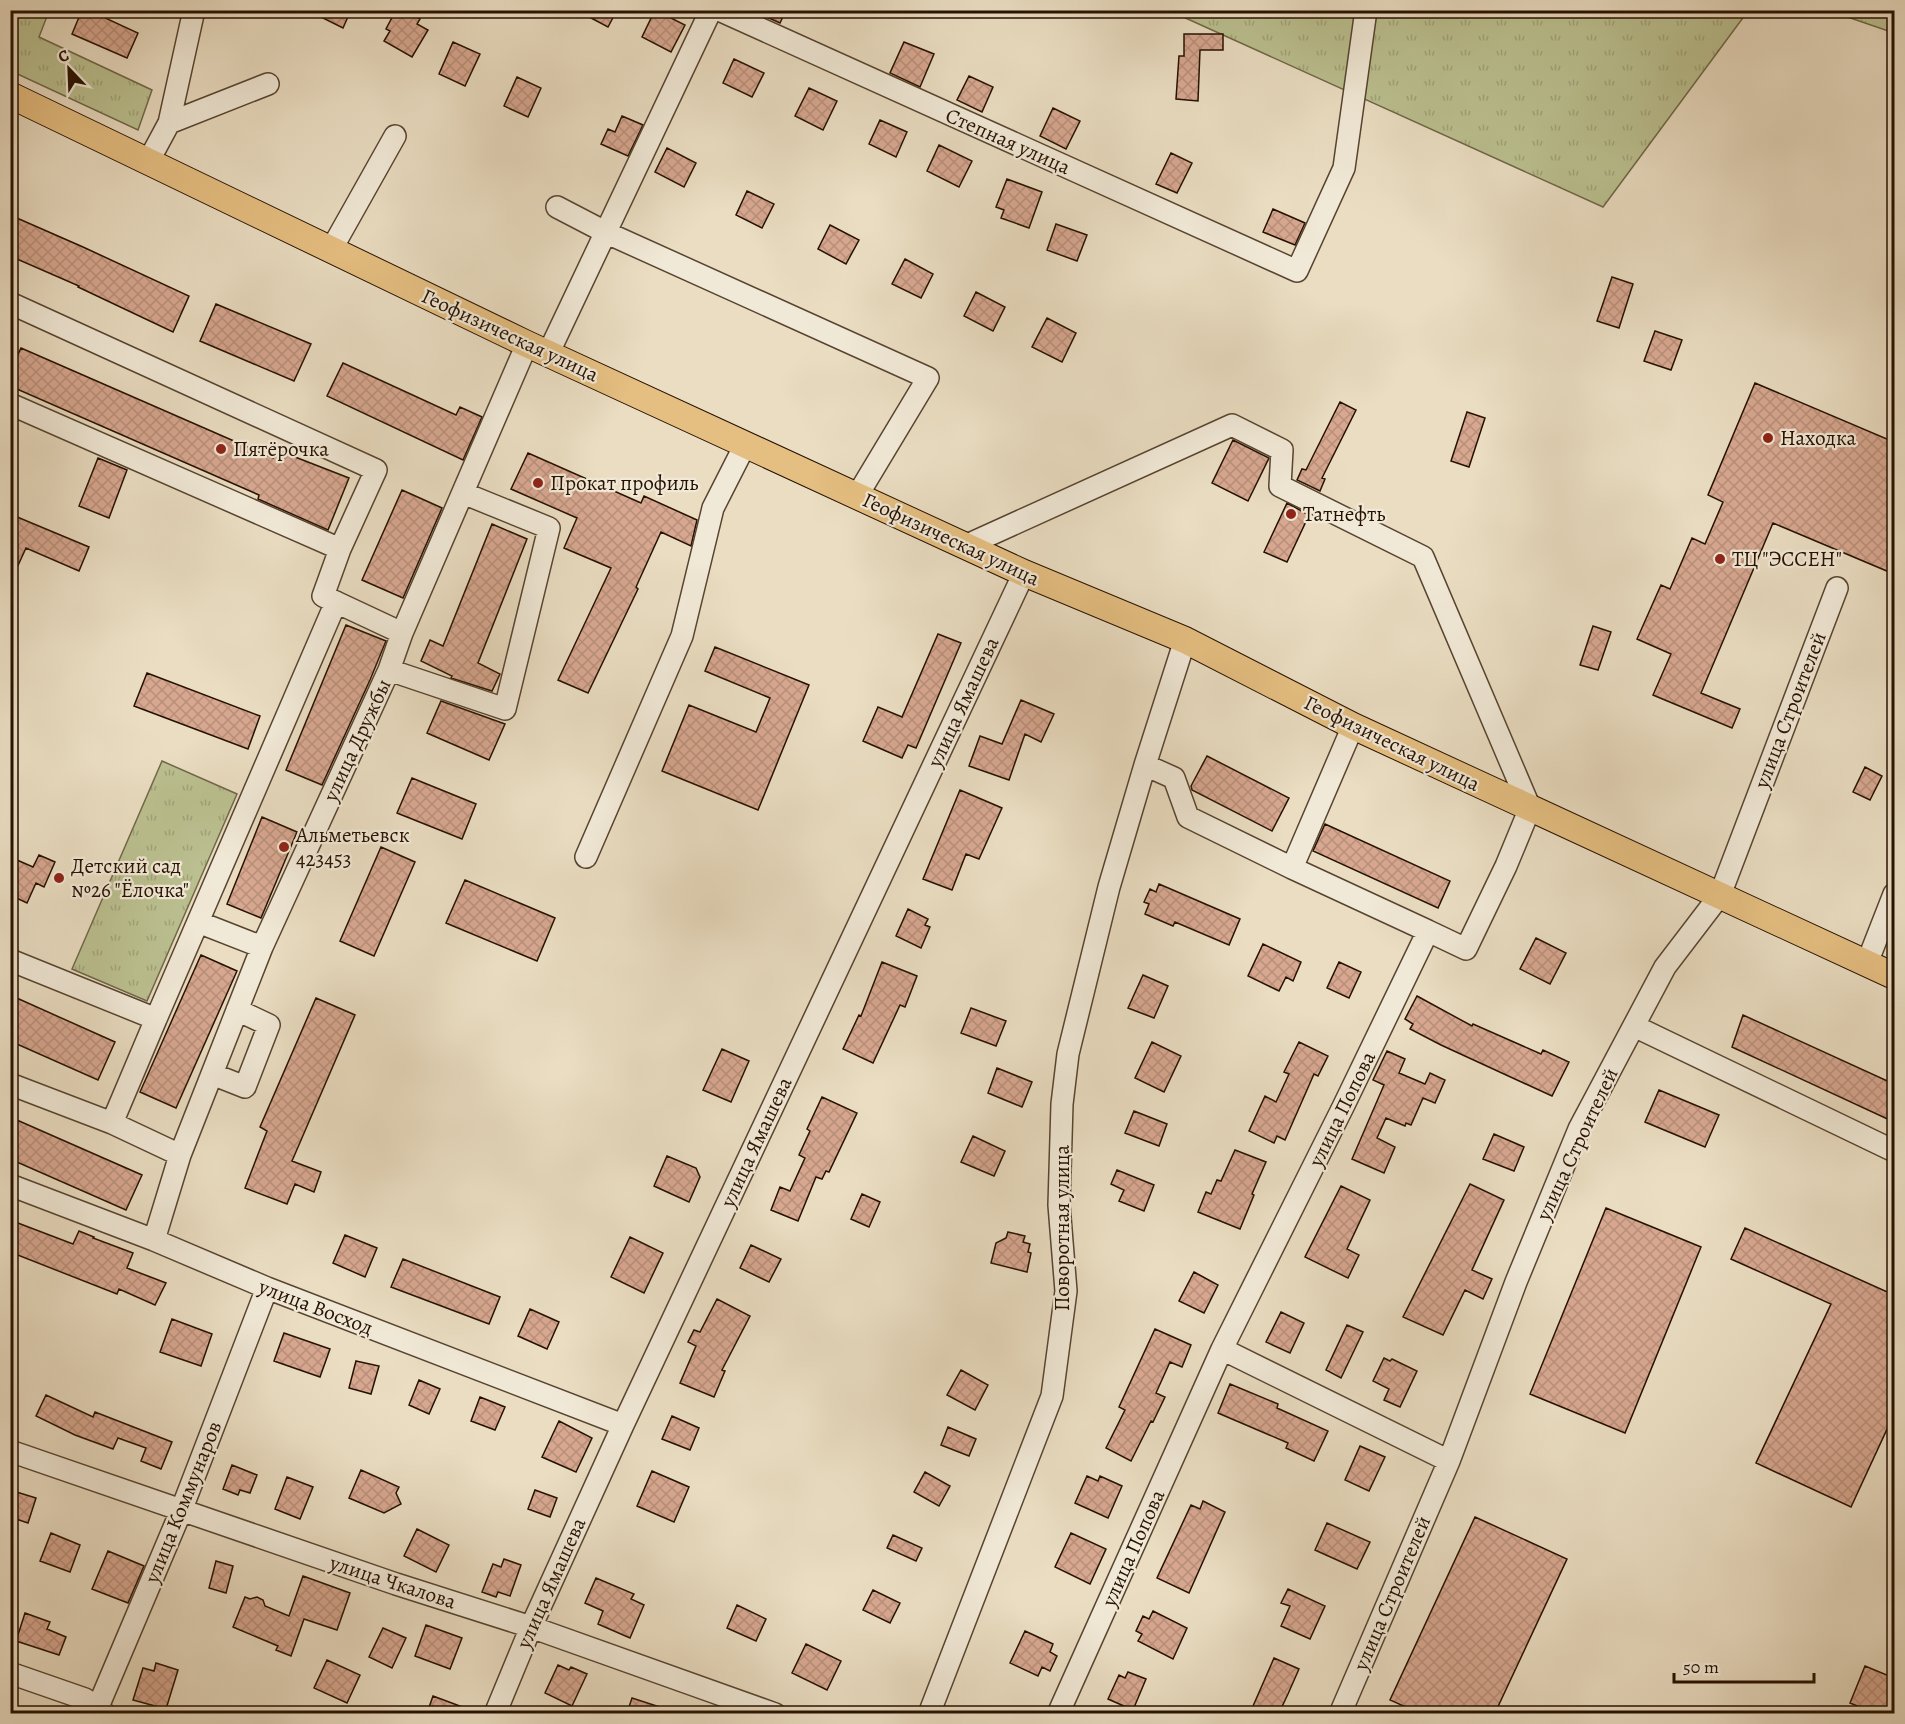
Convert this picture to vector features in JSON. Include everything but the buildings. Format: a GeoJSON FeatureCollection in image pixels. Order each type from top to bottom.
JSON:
{"type":"FeatureCollection","features":[{"type":"Feature","properties":{"kind":"main road","name":"Геофизическая улица"},"geometry":{"type":"LineString","coordinates":[[10,95],[538,349],[1024,573],[1185,640],[1353,726],[1894,976]]}},
{"type":"Feature","properties":{"kind":"street"},"geometry":{"type":"LineString","coordinates":[[148,162],[169,123],[194,10]]}},
{"type":"Feature","properties":{"kind":"street","name":"улица Дружбы"},"geometry":{"type":"LineString","coordinates":[[154,1240],[180,1155],[262,947],[389,670],[402,633],[463,492],[538,349],[607,233],[711,10]]}},
{"type":"Feature","properties":{"kind":"street","name":"Степная улица"},"geometry":{"type":"LineString","coordinates":[[719,10],[1297,270],[1344,168],[1366,10]]}},
{"type":"Feature","properties":{"kind":"street"},"geometry":{"type":"LineString","coordinates":[[169,123],[268,84]]}},
{"type":"Feature","properties":{"kind":"street"},"geometry":{"type":"LineString","coordinates":[[332,250],[395,136]]}},
{"type":"Feature","properties":{"kind":"street"},"geometry":{"type":"LineString","coordinates":[[557,207],[607,233],[928,378],[857,496]]}},
{"type":"Feature","properties":{"kind":"street"},"geometry":{"type":"LineString","coordinates":[[10,303],[376,470],[340,549],[323,596],[402,633]]}},
{"type":"Feature","properties":{"kind":"street"},"geometry":{"type":"LineString","coordinates":[[10,404],[340,549]]}},
{"type":"Feature","properties":{"kind":"street"},"geometry":{"type":"LineString","coordinates":[[965,546],[1232,425],[1282,450],[1280,486],[1423,557],[1530,808],[1506,866],[1466,949],[1188,817],[1174,778],[1145,765],[1185,640]]}},
{"type":"Feature","properties":{"kind":"street"},"geometry":{"type":"LineString","coordinates":[[586,857],[682,636],[713,508],[745,445]]}},
{"type":"Feature","properties":{"kind":"street"},"geometry":{"type":"LineString","coordinates":[[389,670],[506,709],[549,528],[463,492]]}},
{"type":"Feature","properties":{"kind":"street","name":"улица Ямашева"},"geometry":{"type":"LineString","coordinates":[[495,1713],[531,1627],[623,1425],[1024,573]]}},
{"type":"Feature","properties":{"kind":"street","name":"улица Строителей"},"geometry":{"type":"LineString","coordinates":[[1340,1713],[1449,1461],[1516,1282],[1579,1129],[1665,967],[1720,895],[1837,588]]}},
{"type":"Feature","properties":{"kind":"street"},"geometry":{"type":"LineString","coordinates":[[112,1123],[336,602]]}},
{"type":"Feature","properties":{"kind":"street"},"geometry":{"type":"LineString","coordinates":[[1292,868],[1353,726]]}},
{"type":"Feature","properties":{"kind":"street","name":"Поворотная улица"},"geometry":{"type":"LineString","coordinates":[[929,1713],[1052,1396],[1066,1291],[1059,1205],[1062,1104],[1068,1054],[1109,887],[1145,765]]}},
{"type":"Feature","properties":{"kind":"street"},"geometry":{"type":"LineString","coordinates":[[1867,963],[1894,894]]}},
{"type":"Feature","properties":{"kind":"street"},"geometry":{"type":"LineString","coordinates":[[198,922],[262,947]]}},
{"type":"Feature","properties":{"kind":"street","name":"улица Попова"},"geometry":{"type":"LineString","coordinates":[[1058,1713],[1222,1349],[1428,931]]}},
{"type":"Feature","properties":{"kind":"street"},"geometry":{"type":"LineString","coordinates":[[10,960],[156,1019]]}},
{"type":"Feature","properties":{"kind":"street"},"geometry":{"type":"LineString","coordinates":[[212,1074],[245,1087],[269,1024],[237,1010]]}},
{"type":"Feature","properties":{"kind":"street"},"geometry":{"type":"LineString","coordinates":[[1634,1026],[1894,1151]]}},
{"type":"Feature","properties":{"kind":"street"},"geometry":{"type":"LineString","coordinates":[[10,1084],[112,1123],[180,1155]]}},
{"type":"Feature","properties":{"kind":"street","name":"улица Восход"},"geometry":{"type":"LineString","coordinates":[[10,1185],[154,1240],[267,1288],[623,1425]]}},
{"type":"Feature","properties":{"kind":"street","name":"улица Коммунаров"},"geometry":{"type":"LineString","coordinates":[[99,1712],[181,1511],[267,1288]]}},
{"type":"Feature","properties":{"kind":"street"},"geometry":{"type":"LineString","coordinates":[[1222,1349],[1449,1461]]}},
{"type":"Feature","properties":{"kind":"street","name":"улица Чкалова"},"geometry":{"type":"LineString","coordinates":[[10,1451],[385,1580],[531,1627],[775,1713]]}},
{"type":"Feature","properties":{"kind":"street"},"geometry":{"type":"LineString","coordinates":[[10,1673],[85,1699],[99,1712]]}},
{"type":"Feature","properties":{"kind":"green space"},"geometry":{"type":"Polygon","coordinates":[[[11,10],[49,11],[39,37],[152,90],[138,130],[11,71],[11,10]]]}},
{"type":"Feature","properties":{"kind":"green space"},"geometry":{"type":"Polygon","coordinates":[[[1170,11],[1748,11],[1603,207],[1170,11]]]}},
{"type":"Feature","properties":{"kind":"green space"},"geometry":{"type":"Polygon","coordinates":[[[1830,11],[1894,11],[1894,33],[1830,11]]]}},
{"type":"Feature","properties":{"kind":"green space"},"geometry":{"type":"Polygon","coordinates":[[[162,761],[237,794],[147,1001],[72,969],[162,761]]]}},
{"type":"Feature","properties":{"kind":"place","name":"Находка"},"geometry":{"type":"Point","coordinates":[1768,438]}},
{"type":"Feature","properties":{"kind":"place","name":"Пятёрочка"},"geometry":{"type":"Point","coordinates":[221,449]}},
{"type":"Feature","properties":{"kind":"place","name":"Прокат профиль"},"geometry":{"type":"Point","coordinates":[538,483]}},
{"type":"Feature","properties":{"kind":"place","name":"Татнефть"},"geometry":{"type":"Point","coordinates":[1291,514]}},
{"type":"Feature","properties":{"kind":"place","name":"ТЦ \"ЭССЕН\""},"geometry":{"type":"Point","coordinates":[1720,559]}},
{"type":"Feature","properties":{"kind":"place","name":"Альметьевск 423453"},"geometry":{"type":"Point","coordinates":[284,847]}},
{"type":"Feature","properties":{"kind":"place","name":"Детский сад №26 \"Ёлочка\""},"geometry":{"type":"Point","coordinates":[59,878]}}]}
